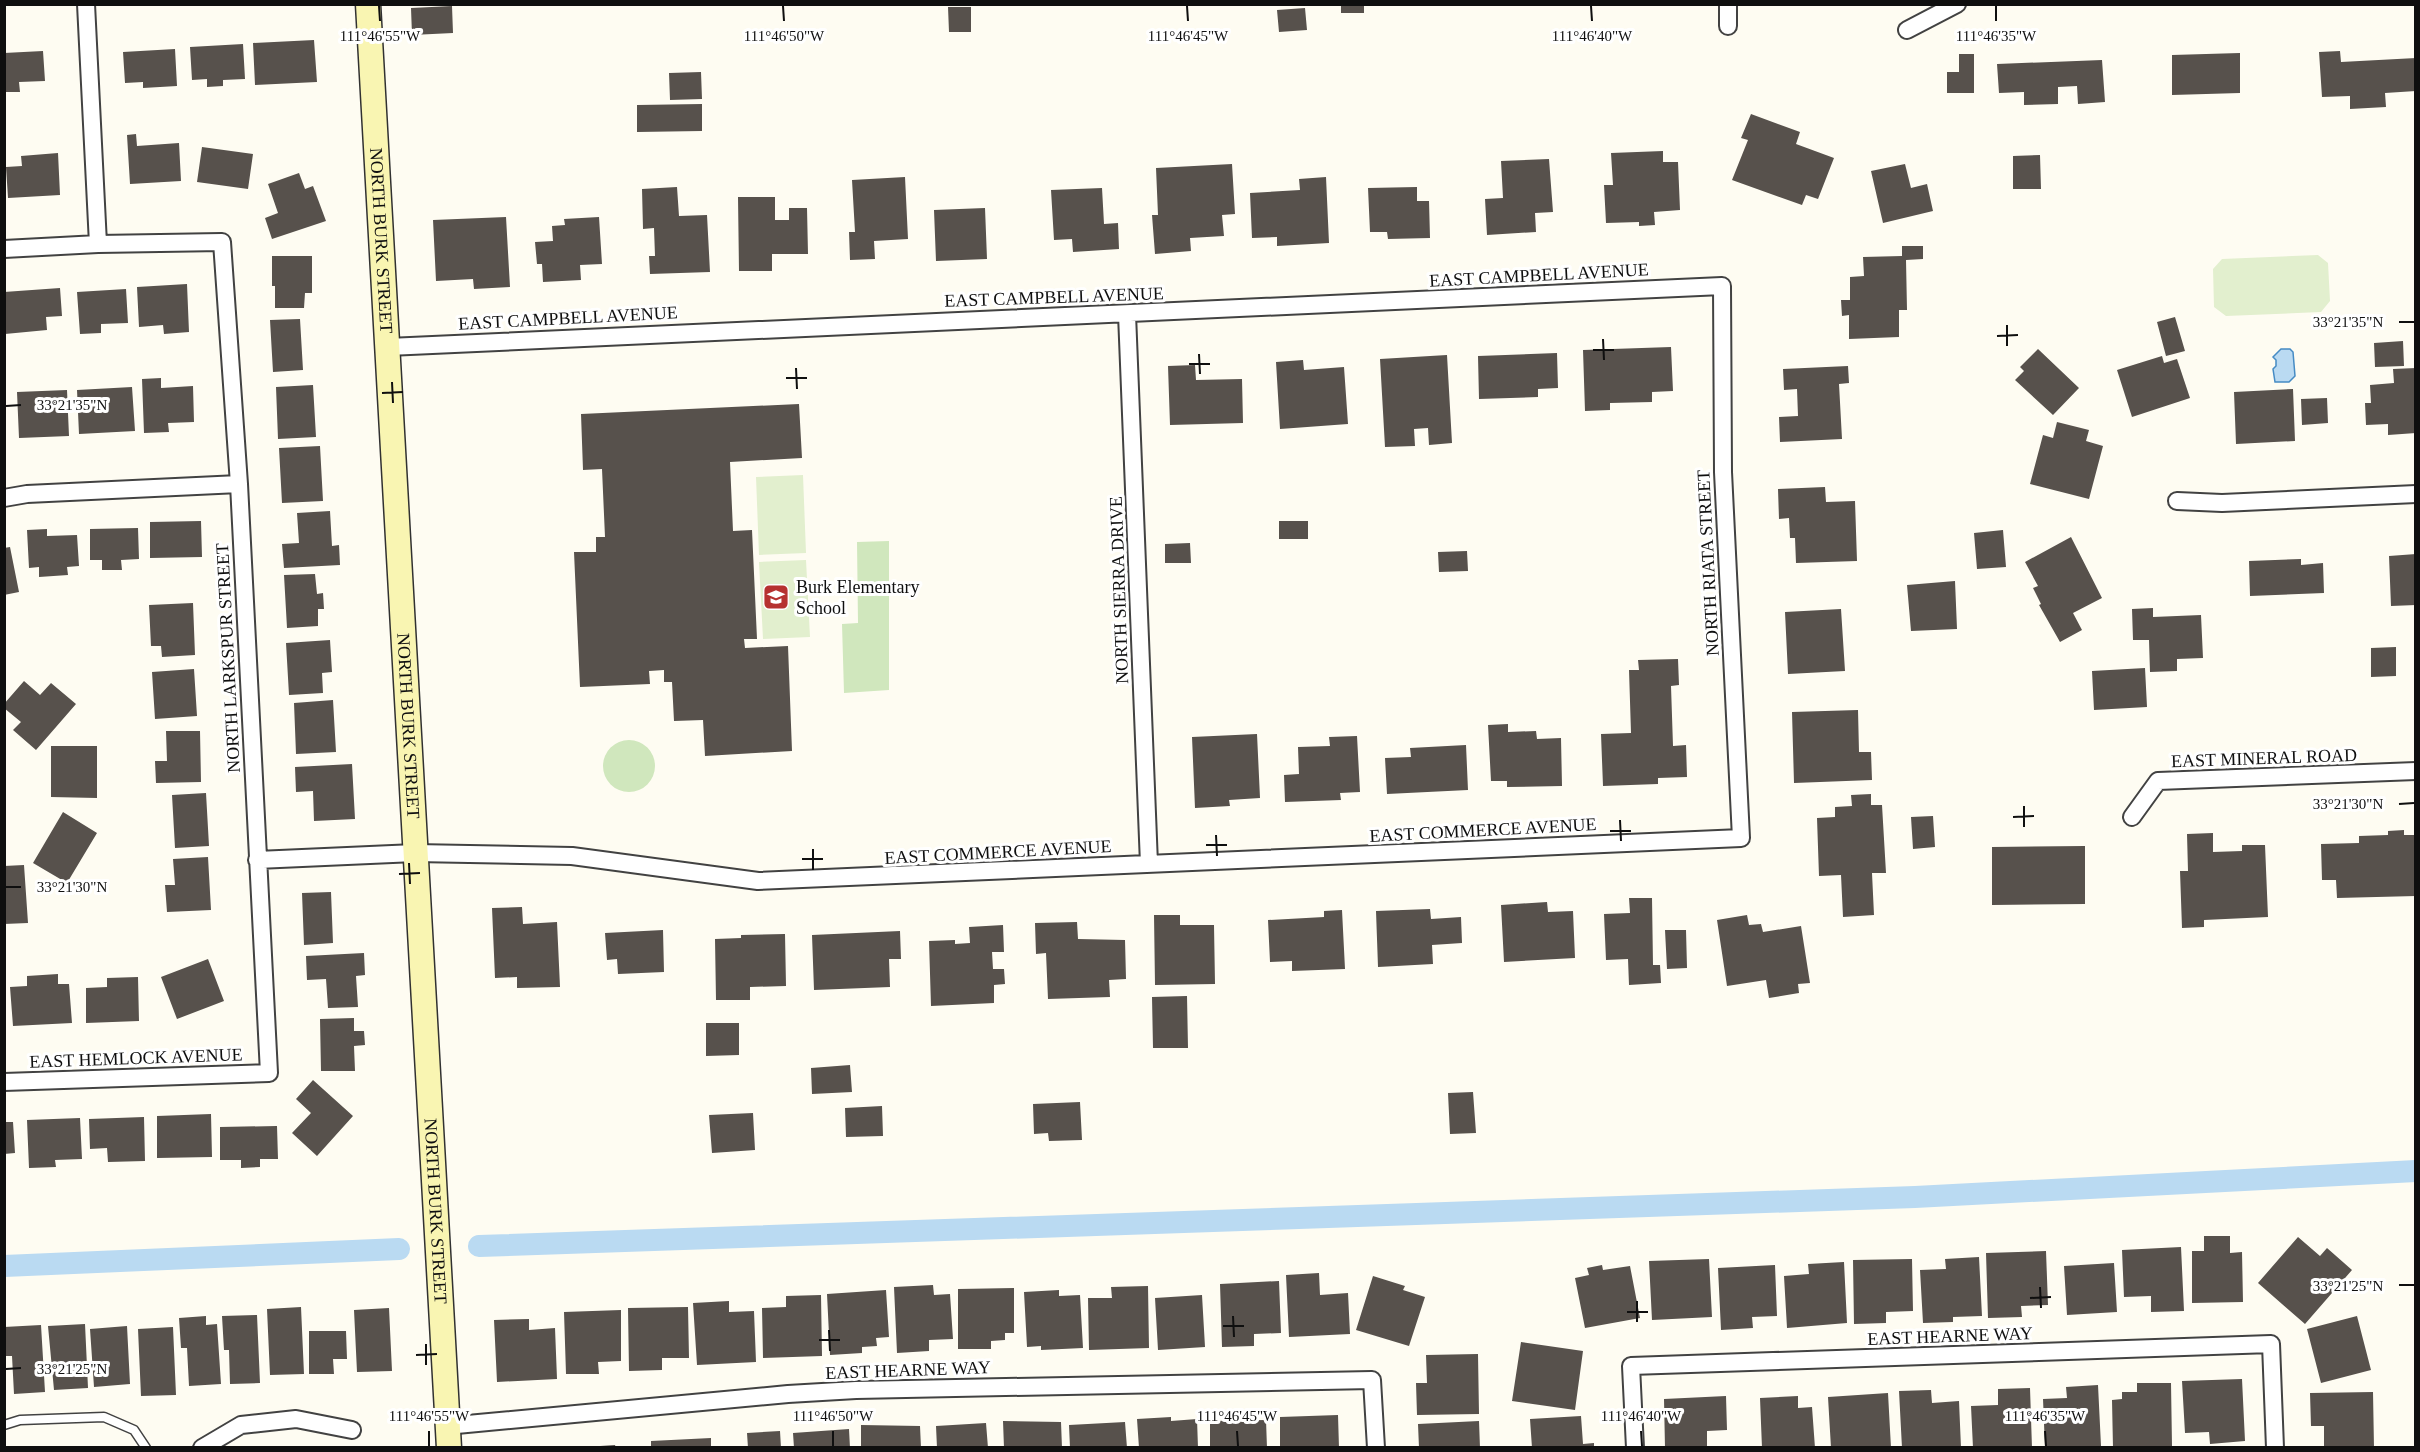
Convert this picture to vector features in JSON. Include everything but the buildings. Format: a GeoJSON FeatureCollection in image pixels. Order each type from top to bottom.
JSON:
{"type":"FeatureCollection","features":[{"type":"Feature","properties":{"kind":"street"},"geometry":{"type":"LineString","coordinates":[[4,249],[98,244],[86,4]]}},
{"type":"Feature","properties":{"kind":"street","name":"NORTH BURK STREET"},"geometry":{"type":"LineString","coordinates":[[368,4],[447,1437]]}},
{"type":"Feature","properties":{"kind":"street"},"geometry":{"type":"LineString","coordinates":[[1728,4],[1728,26]]}},
{"type":"Feature","properties":{"kind":"street"},"geometry":{"type":"LineString","coordinates":[[1907,30],[1957,4]]}},
{"type":"Feature","properties":{"kind":"street","name":"NORTH LARKSPUR STREET"},"geometry":{"type":"LineString","coordinates":[[98,244],[222,242],[239,484],[269,1073]]}},
{"type":"Feature","properties":{"kind":"street","name":"EAST CAMPBELL AVENUE"},"geometry":{"type":"LineString","coordinates":[[388,347],[1722,286]]}},
{"type":"Feature","properties":{"kind":"street","name":"NORTH RIATA STREET"},"geometry":{"type":"LineString","coordinates":[[1722,286],[1723,472],[1741,838]]}},
{"type":"Feature","properties":{"kind":"street","name":"NORTH SIERRA DRIVE"},"geometry":{"type":"LineString","coordinates":[[1127,314],[1149,864]]}},
{"type":"Feature","properties":{"kind":"street"},"geometry":{"type":"LineString","coordinates":[[4,498],[27,494],[239,484]]}},
{"type":"Feature","properties":{"kind":"street"},"geometry":{"type":"LineString","coordinates":[[2177,501],[2222,503],[2415,494]]}},
{"type":"Feature","properties":{"kind":"street","name":"EAST MINERAL ROAD"},"geometry":{"type":"LineString","coordinates":[[2132,817],[2158,781],[2415,771]]}},
{"type":"Feature","properties":{"kind":"street","name":"EAST COMMERCE AVENUE"},"geometry":{"type":"LineString","coordinates":[[257,860],[415,853],[572,856],[758,881],[1741,838]]}},
{"type":"Feature","properties":{"kind":"street","name":"EAST HEMLOCK AVENUE"},"geometry":{"type":"LineString","coordinates":[[4,1082],[269,1073]]}},
{"type":"Feature","properties":{"kind":"street","name":"EAST HEARNE WAY"},"geometry":{"type":"LineString","coordinates":[[1635,1448],[1631,1366],[2271,1344],[2275,1448]]}},
{"type":"Feature","properties":{"kind":"street","name":"EAST HEARNE WAY"},"geometry":{"type":"LineString","coordinates":[[447,1437],[788,1394],[856,1390],[1372,1380],[1376,1448]]}},
{"type":"Feature","properties":{"kind":"street"},"geometry":{"type":"LineString","coordinates":[[202,1448],[241,1425],[296,1419],[352,1430]]}},
{"type":"Feature","properties":{"kind":"lane"},"geometry":{"type":"LineString","coordinates":[[4,1425],[20,1420],[104,1417],[134,1430],[146,1448]]}},
{"type":"Feature","properties":{"kind":"green space"},"geometry":{"type":"Polygon","coordinates":[[[2318,255],[2328,263],[2330,301],[2321,312],[2226,316],[2214,307],[2213,269],[2222,259],[2318,255]]]}},
{"type":"Feature","properties":{"kind":"green space"},"geometry":{"type":"Polygon","coordinates":[[[803,475],[806,553],[759,555],[756,477],[803,475]]]}},
{"type":"Feature","properties":{"kind":"green space"},"geometry":{"type":"Polygon","coordinates":[[[889,541],[889,690],[844,693],[842,624],[858,623],[857,542],[889,541]]]}},
{"type":"Feature","properties":{"kind":"green space"},"geometry":{"type":"Polygon","coordinates":[[[806,560],[810,637],[763,639],[759,562],[806,560]]]}},
{"type":"Feature","properties":{"kind":"green space"},"geometry":{"type":"Polygon","coordinates":[[[624,740],[634,740],[643,744],[651,752],[655,766],[651,780],[643,788],[634,792],[624,792],[615,788],[607,780],[603,771],[603,761],[607,752],[615,744],[624,740]]]}},
{"type":"Feature","properties":{"kind":"water"},"geometry":{"type":"Polygon","coordinates":[[[2281,349],[2290,349],[2293,352],[2295,376],[2289,382],[2275,382],[2273,369],[2276,366],[2276,360],[2273,357],[2281,349]]]}},
{"type":"Feature","properties":{"kind":"waterway"},"geometry":{"type":"LineString","coordinates":[[479,1246],[1915,1197],[2416,1171]]}},
{"type":"Feature","properties":{"kind":"waterway"},"geometry":{"type":"LineString","coordinates":[[4,1266],[399,1249]]}},
{"type":"Feature","properties":{"kind":"place","name":"Burk Elementary School"},"geometry":{"type":"Point","coordinates":[776,597]}}]}
